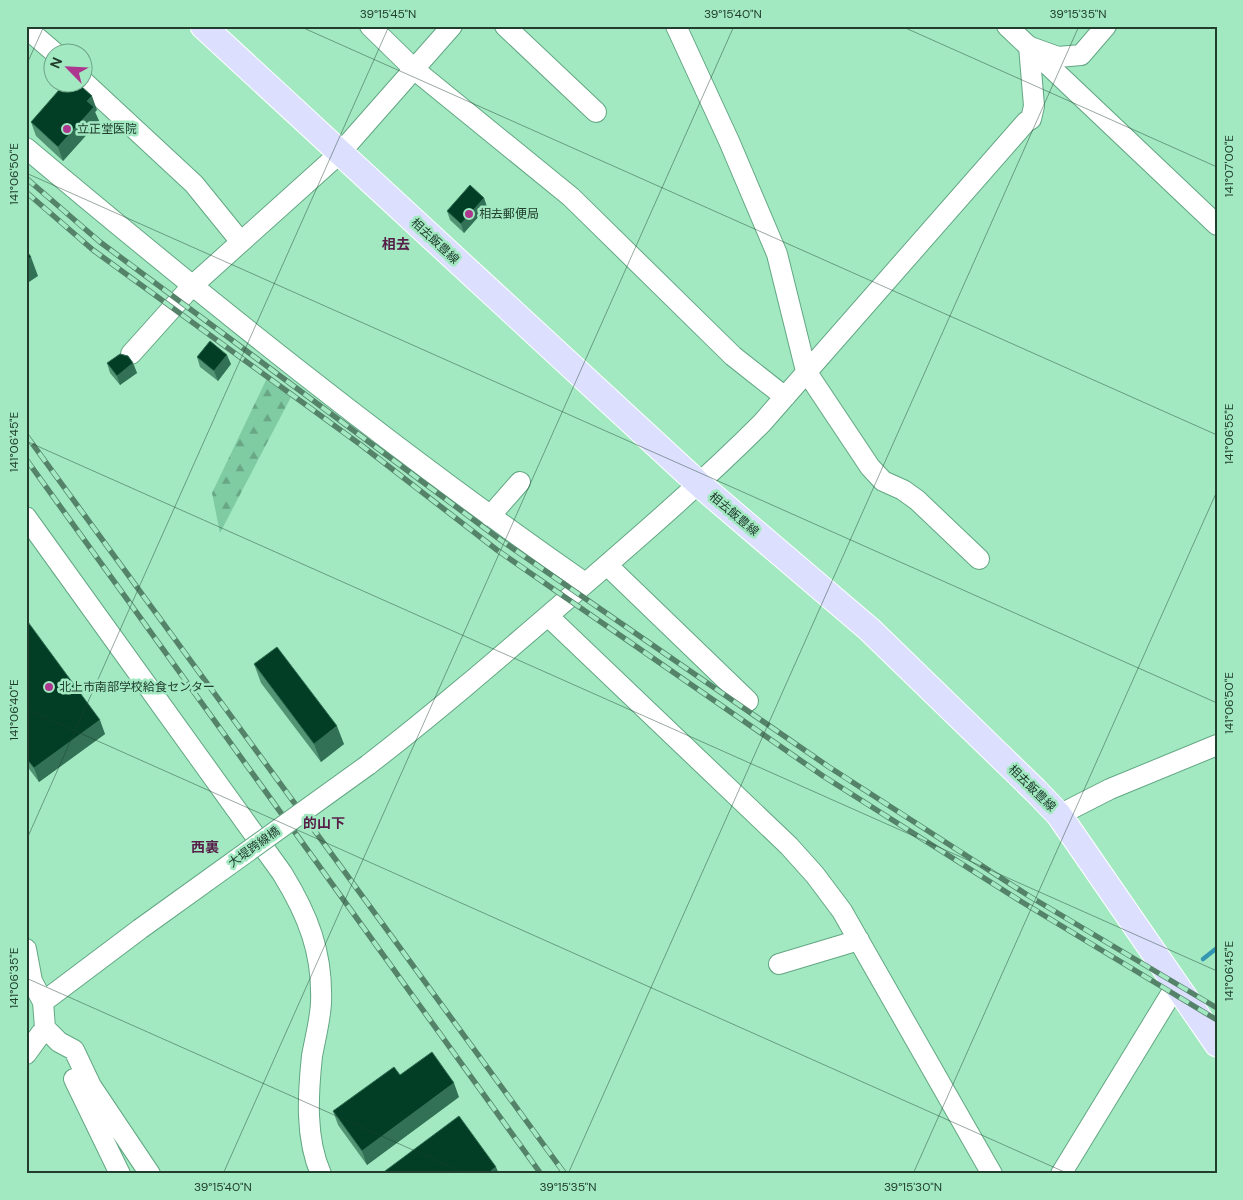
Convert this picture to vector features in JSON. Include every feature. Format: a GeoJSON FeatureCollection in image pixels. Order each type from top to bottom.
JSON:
{"type":"FeatureCollection","features":[{"type":"Feature","properties":{"kind":"main road","name":"相去飯豊線"},"geometry":{"type":"LineString","coordinates":[[203,26],[699,484],[868,629],[1059,815],[1217,1044]]}},
{"type":"Feature","properties":{"kind":"street"},"geometry":{"type":"LineString","coordinates":[[370,26],[415,70],[571,197],[733,356],[785,397]]}},
{"type":"Feature","properties":{"kind":"street"},"geometry":{"type":"LineString","coordinates":[[131,354],[192,286],[340,153],[452,26]]}},
{"type":"Feature","properties":{"kind":"street"},"geometry":{"type":"LineString","coordinates":[[505,26],[596,112]]}},
{"type":"Feature","properties":{"kind":"street"},"geometry":{"type":"LineString","coordinates":[[676,26],[729,141],[777,254],[806,372],[870,467],[883,481],[903,490],[917,500],[979,559]]}},
{"type":"Feature","properties":{"kind":"street"},"geometry":{"type":"LineString","coordinates":[[1006,26],[1217,225]]}},
{"type":"Feature","properties":{"kind":"street"},"geometry":{"type":"LineString","coordinates":[[1029,46],[1058,56],[1081,56],[1106,26]]}},
{"type":"Feature","properties":{"kind":"street"},"geometry":{"type":"LineString","coordinates":[[26,28],[42,42]]}},
{"type":"Feature","properties":{"kind":"street","name":"大堤跨線橋"},"geometry":{"type":"LineString","coordinates":[[43,1002],[140,929],[368,765],[423,722],[699,484],[785,397],[1026,122],[1031,119],[1034,106],[1029,46]]}},
{"type":"Feature","properties":{"kind":"street"},"geometry":{"type":"LineString","coordinates":[[92,89],[194,184],[241,242]]}},
{"type":"Feature","properties":{"kind":"street"},"geometry":{"type":"LineString","coordinates":[[26,148],[192,286],[316,385],[490,516],[585,583]]}},
{"type":"Feature","properties":{"kind":"street"},"geometry":{"type":"LineString","coordinates":[[490,516],[520,482]]}},
{"type":"Feature","properties":{"kind":"street"},"geometry":{"type":"LineString","coordinates":[[26,517],[282,873],[302,905],[313,935],[320,969],[321,1004],[312,1057],[309,1111],[315,1160],[321,1174]]}},
{"type":"Feature","properties":{"kind":"street"},"geometry":{"type":"LineString","coordinates":[[607,564],[748,701]]}},
{"type":"Feature","properties":{"kind":"street"},"geometry":{"type":"LineString","coordinates":[[548,616],[789,846],[815,875],[842,911],[992,1174]]}},
{"type":"Feature","properties":{"kind":"street"},"geometry":{"type":"LineString","coordinates":[[1059,815],[1110,789],[1217,745]]}},
{"type":"Feature","properties":{"kind":"street"},"geometry":{"type":"LineString","coordinates":[[779,964],[859,940]]}},
{"type":"Feature","properties":{"kind":"street"},"geometry":{"type":"LineString","coordinates":[[26,949],[32,981],[43,1002],[44,1028],[26,1054]]}},
{"type":"Feature","properties":{"kind":"street"},"geometry":{"type":"LineString","coordinates":[[1061,1174],[1177,984]]}},
{"type":"Feature","properties":{"kind":"street"},"geometry":{"type":"LineString","coordinates":[[44,1028],[59,1042],[74,1050],[91,1086],[150,1174]]}},
{"type":"Feature","properties":{"kind":"street"},"geometry":{"type":"LineString","coordinates":[[59,1042],[63,1056],[120,1174]]}},
{"type":"Feature","properties":{"kind":"green space"},"geometry":{"type":"Polygon","coordinates":[[[267,378],[291,397],[220,533],[212,493],[267,378]]]}},
{"type":"Feature","properties":{"kind":"building"},"geometry":{"type":"Polygon","coordinates":[[[57,92],[88,92],[92,96],[87,101],[94,107],[58,147],[31,122],[57,92]]]}},
{"type":"Feature","properties":{"kind":"building"},"geometry":{"type":"Polygon","coordinates":[[[470,185],[484,198],[461,224],[447,211],[470,185]]]}},
{"type":"Feature","properties":{"kind":"building"},"geometry":{"type":"Polygon","coordinates":[[[26,250],[31,257],[26,261],[26,250]]]}},
{"type":"Feature","properties":{"kind":"building"},"geometry":{"type":"Polygon","coordinates":[[[210,341],[227,355],[214,371],[197,357],[210,341]]]}},
{"type":"Feature","properties":{"kind":"building"},"geometry":{"type":"Polygon","coordinates":[[[120,354],[128,356],[133,363],[117,376],[107,363],[120,354]]]}},
{"type":"Feature","properties":{"kind":"building","name":"北上市南部学校給食センター"},"geometry":{"type":"Polygon","coordinates":[[[28,622],[100,720],[34,768],[26,758],[26,624],[28,622]]]}},
{"type":"Feature","properties":{"kind":"building"},"geometry":{"type":"Polygon","coordinates":[[[277,647],[337,726],[314,744],[254,664],[277,647]]]}},
{"type":"Feature","properties":{"kind":"building"},"geometry":{"type":"Polygon","coordinates":[[[432,1052],[454,1083],[362,1151],[333,1111],[394,1067],[400,1075],[432,1052]]]}},
{"type":"Feature","properties":{"kind":"building"},"geometry":{"type":"Polygon","coordinates":[[[459,1116],[496,1167],[487,1174],[381,1174],[459,1116]]]}},
{"type":"Feature","properties":{"kind":"waterway"},"geometry":{"type":"LineString","coordinates":[[1203,959],[1217,948]]}},
{"type":"Feature","properties":{"kind":"railway"},"geometry":{"type":"LineString","coordinates":[[26,178],[100,242],[502,541],[829,767],[1029,896],[1217,1008]]}},
{"type":"Feature","properties":{"kind":"railway"},"geometry":{"type":"LineString","coordinates":[[26,192],[93,250],[361,445],[497,550],[823,776],[1022,902],[1217,1020]]}},
{"type":"Feature","properties":{"kind":"railway"},"geometry":{"type":"LineString","coordinates":[[26,435],[565,1174]]}},
{"type":"Feature","properties":{"kind":"railway"},"geometry":{"type":"LineString","coordinates":[[26,459],[541,1174]]}},
{"type":"Feature","properties":{"kind":"place","name":"立正堂医院"},"geometry":{"type":"Point","coordinates":[67,129]}},
{"type":"Feature","properties":{"kind":"place","name":"相去郵便局"},"geometry":{"type":"Point","coordinates":[469,214]}},
{"type":"Feature","properties":{"kind":"place","name":"北上市南部学校給食センター"},"geometry":{"type":"Point","coordinates":[49,687]}},
{"type":"Feature","properties":{"kind":"district","name":"相去"},"geometry":{"type":"Point","coordinates":[396,244]}},
{"type":"Feature","properties":{"kind":"district","name":"的山下"},"geometry":{"type":"Point","coordinates":[324,823]}},
{"type":"Feature","properties":{"kind":"district","name":"西裏"},"geometry":{"type":"Point","coordinates":[205,847]}}]}
